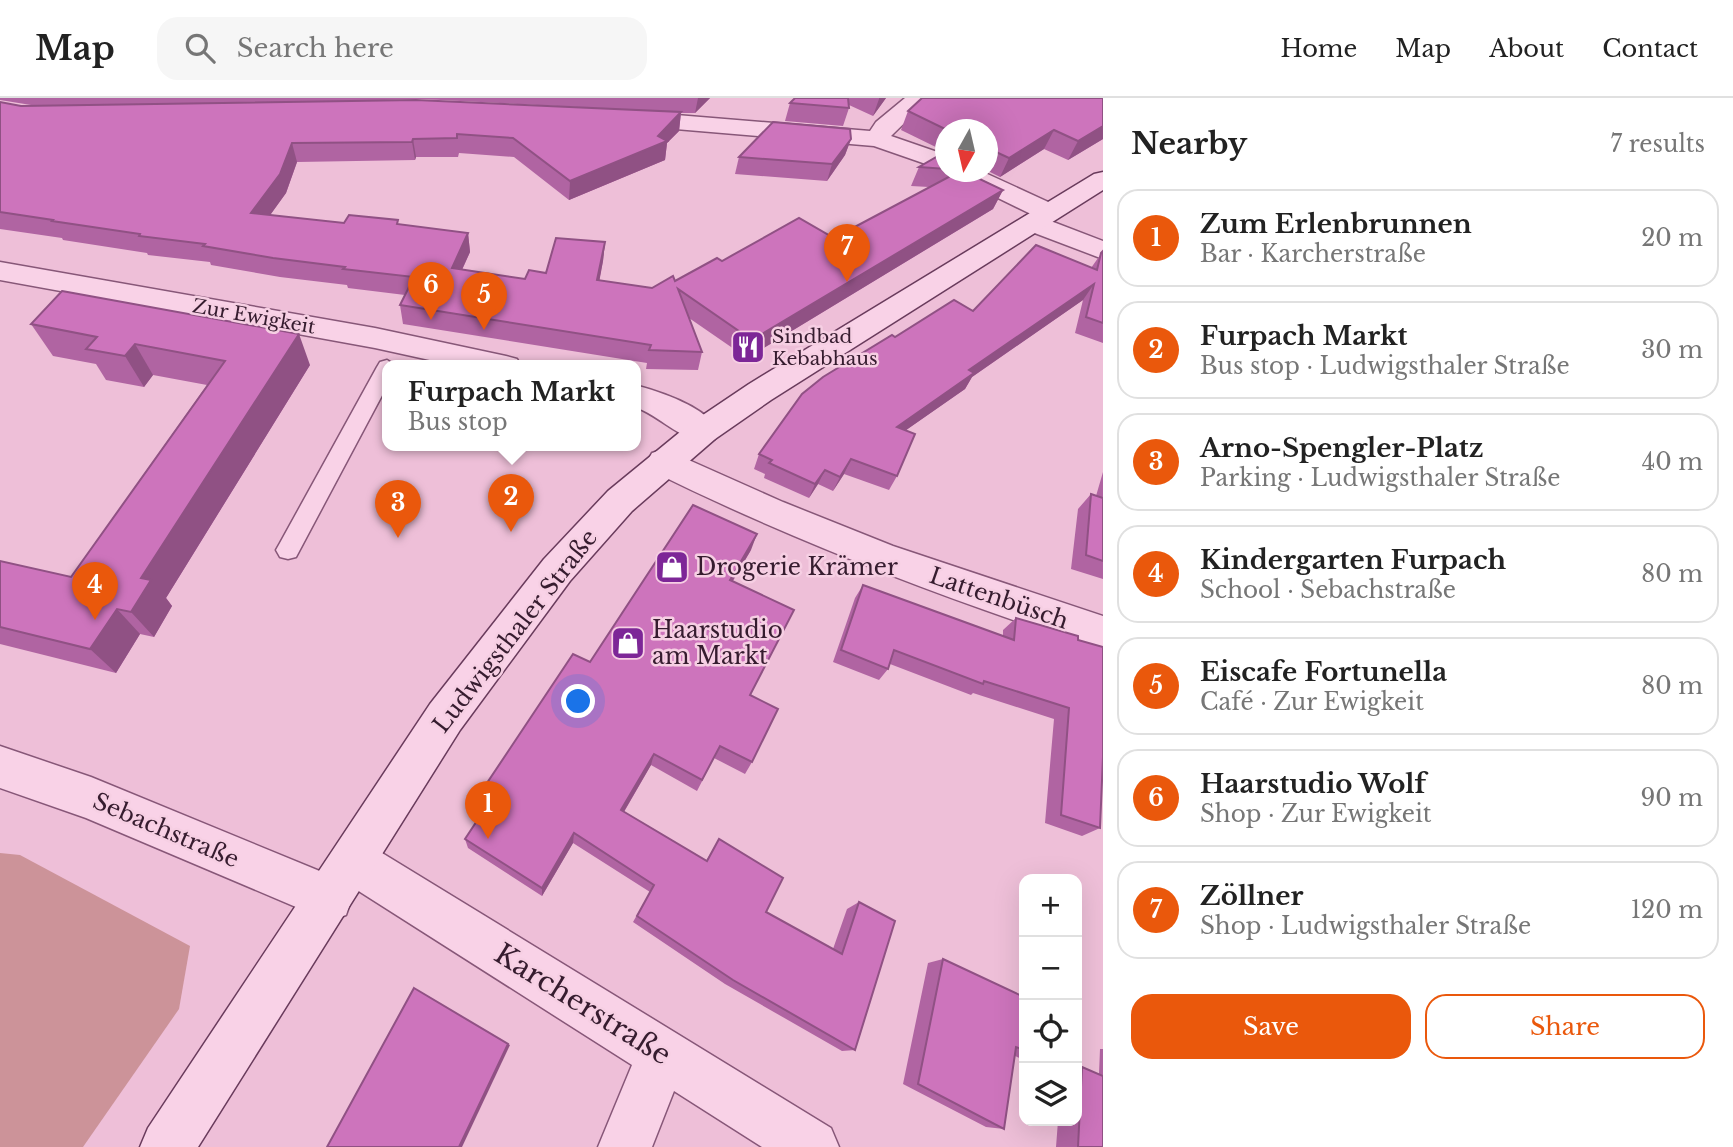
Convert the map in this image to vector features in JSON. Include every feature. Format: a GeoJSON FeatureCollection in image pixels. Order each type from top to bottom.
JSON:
{"type":"FeatureCollection","features":[{"type":"Feature","properties":{"kind":"street"},"geometry":{"type":"LineString","coordinates":[[878,139],[884,127],[919,98]]}},
{"type":"Feature","properties":{"kind":"street"},"geometry":{"type":"LineString","coordinates":[[720,124],[741,106]]}},
{"type":"Feature","properties":{"kind":"street"},"geometry":{"type":"LineString","coordinates":[[604,116],[878,139],[935,160]]}},
{"type":"Feature","properties":{"kind":"street","name":"Ludwigsthaler Straße"},"geometry":{"type":"LineString","coordinates":[[167,1147],[445,718],[557,570],[620,501],[703,431],[760,392],[1103,179]]}},
{"type":"Feature","properties":{"kind":"street"},"geometry":{"type":"LineString","coordinates":[[981,182],[1040,218],[1103,251]]}},
{"type":"Feature","properties":{"kind":"street","name":"Zur Ewigkeit"},"geometry":{"type":"LineString","coordinates":[[0,271],[391,359]]}},
{"type":"Feature","properties":{"kind":"street"},"geometry":{"type":"LineString","coordinates":[[641,398],[659,403],[703,431]]}},
{"type":"Feature","properties":{"kind":"street","name":"Lattenbüsch"},"geometry":{"type":"LineString","coordinates":[[664,462],[727,493],[890,560],[1103,633]]}},
{"type":"Feature","properties":{"kind":"street","name":"Sebachstraße"},"geometry":{"type":"LineString","coordinates":[[0,767],[341,880]]}},
{"type":"Feature","properties":{"kind":"street","name":"Karcherstraße"},"geometry":{"type":"LineString","coordinates":[[341,880],[663,1053],[812,1147]]}},
{"type":"Feature","properties":{"kind":"street"},"geometry":{"type":"LineString","coordinates":[[625,1147],[663,1053]]}},
{"type":"Feature","properties":{"kind":"lane"},"geometry":{"type":"LineString","coordinates":[[288,550],[382,376]]}},
{"type":"Feature","properties":{"kind":"shaded area"},"geometry":{"type":"Polygon","coordinates":[[[0,853],[20,855],[190,946],[179,1009],[83,1147],[0,1147],[0,853]]]}},
{"type":"Feature","properties":{"kind":"building"},"geometry":{"type":"Polygon","coordinates":[[[795,98],[848,98],[849,108],[790,103],[795,98]]]}},
{"type":"Feature","properties":{"kind":"building"},"geometry":{"type":"Polygon","coordinates":[[[922,98],[1103,98],[1103,126],[1078,141],[1054,130],[1009,158],[998,153],[998,119],[935,119],[935,124],[908,111],[922,98]]]}},
{"type":"Feature","properties":{"kind":"building"},"geometry":{"type":"Polygon","coordinates":[[[416,100],[681,112],[658,136],[667,141],[570,181],[513,138],[457,134],[457,138],[413,139],[412,142],[292,143],[280,174],[251,213],[344,223],[349,215],[398,220],[397,224],[468,233],[452,268],[525,279],[529,270],[546,273],[556,238],[605,242],[597,280],[652,288],[673,276],[675,281],[717,258],[722,261],[799,218],[834,238],[939,182],[986,182],[1003,190],[752,340],[678,289],[702,352],[649,350],[651,345],[400,305],[414,277],[343,269],[345,267],[273,258],[203,246],[205,244],[139,236],[140,234],[0,212],[0,102],[21,106],[416,100]]]}},
{"type":"Feature","properties":{"kind":"building"},"geometry":{"type":"Polygon","coordinates":[[[773,122],[850,129],[851,139],[832,164],[739,157],[773,122]]]}},
{"type":"Feature","properties":{"kind":"building"},"geometry":{"type":"Polygon","coordinates":[[[935,158],[935,168],[919,167],[935,158]]]}},
{"type":"Feature","properties":{"kind":"building"},"geometry":{"type":"Polygon","coordinates":[[[1036,245],[1097,270],[1103,251],[1103,323],[1086,317],[1094,284],[969,370],[974,373],[897,427],[915,434],[897,476],[851,459],[840,477],[825,470],[815,484],[769,463],[772,460],[759,454],[802,394],[823,377],[954,300],[973,311],[1036,245]]]}},
{"type":"Feature","properties":{"kind":"building"},"geometry":{"type":"Polygon","coordinates":[[[62,291],[299,334],[141,578],[151,580],[131,612],[117,609],[90,649],[0,627],[0,561],[71,577],[225,361],[135,344],[125,356],[86,349],[97,337],[31,324],[62,291]]]}},
{"type":"Feature","properties":{"kind":"building"},"geometry":{"type":"Polygon","coordinates":[[[1091,494],[1103,498],[1103,561],[1086,555],[1091,494]]]}},
{"type":"Feature","properties":{"kind":"building"},"geometry":{"type":"Polygon","coordinates":[[[693,505],[757,534],[730,580],[794,610],[750,695],[778,709],[752,762],[720,746],[702,780],[654,754],[621,810],[707,861],[719,839],[783,878],[766,912],[842,954],[859,902],[895,921],[855,1050],[733,980],[637,916],[654,885],[574,833],[542,888],[465,839],[494,795],[483,789],[573,654],[590,662],[693,505]]]}},
{"type":"Feature","properties":{"kind":"building"},"geometry":{"type":"Polygon","coordinates":[[[863,585],[1014,640],[1016,618],[1078,636],[1078,640],[1103,647],[1100,828],[1061,815],[1069,708],[984,681],[983,684],[894,650],[888,669],[841,650],[863,585]]]}},
{"type":"Feature","properties":{"kind":"building"},"geometry":{"type":"Polygon","coordinates":[[[943,959],[1019,995],[1019,1048],[1016,1047],[1004,1129],[918,1084],[943,959]]]}},
{"type":"Feature","properties":{"kind":"building"},"geometry":{"type":"Polygon","coordinates":[[[414,988],[508,1044],[459,1147],[327,1147],[414,988]]]}},
{"type":"Feature","properties":{"kind":"building"},"geometry":{"type":"Polygon","coordinates":[[[1082,1067],[1103,1076],[1103,1147],[1078,1147],[1079,1126],[1082,1126],[1082,1067]]]}},
{"type":"Feature","properties":{"kind":"place","name":"Zöllner"},"geometry":{"type":"Point","coordinates":[847,282]}},
{"type":"Feature","properties":{"kind":"place","name":"Haarstudio Wolf"},"geometry":{"type":"Point","coordinates":[431,320]}},
{"type":"Feature","properties":{"kind":"place","name":"Eiscafe Fortunella"},"geometry":{"type":"Point","coordinates":[484,330]}},
{"type":"Feature","properties":{"kind":"place","name":"Sindbad Kebabhaus"},"geometry":{"type":"Point","coordinates":[748,347]}},
{"type":"Feature","properties":{"kind":"place","name":"Furpach Markt"},"geometry":{"type":"Point","coordinates":[511,532]}},
{"type":"Feature","properties":{"kind":"place","name":"Arno-Spengler-Platz"},"geometry":{"type":"Point","coordinates":[398,538]}},
{"type":"Feature","properties":{"kind":"place","name":"Drogerie Krämer"},"geometry":{"type":"Point","coordinates":[672,567]}},
{"type":"Feature","properties":{"kind":"place","name":"Kindergarten Furpach"},"geometry":{"type":"Point","coordinates":[95,620]}},
{"type":"Feature","properties":{"kind":"place","name":"Haarstudio am Markt"},"geometry":{"type":"Point","coordinates":[628,643]}},
{"type":"Feature","properties":{"kind":"place","name":"Zum Erlenbrunnen"},"geometry":{"type":"Point","coordinates":[488,839]}}]}
